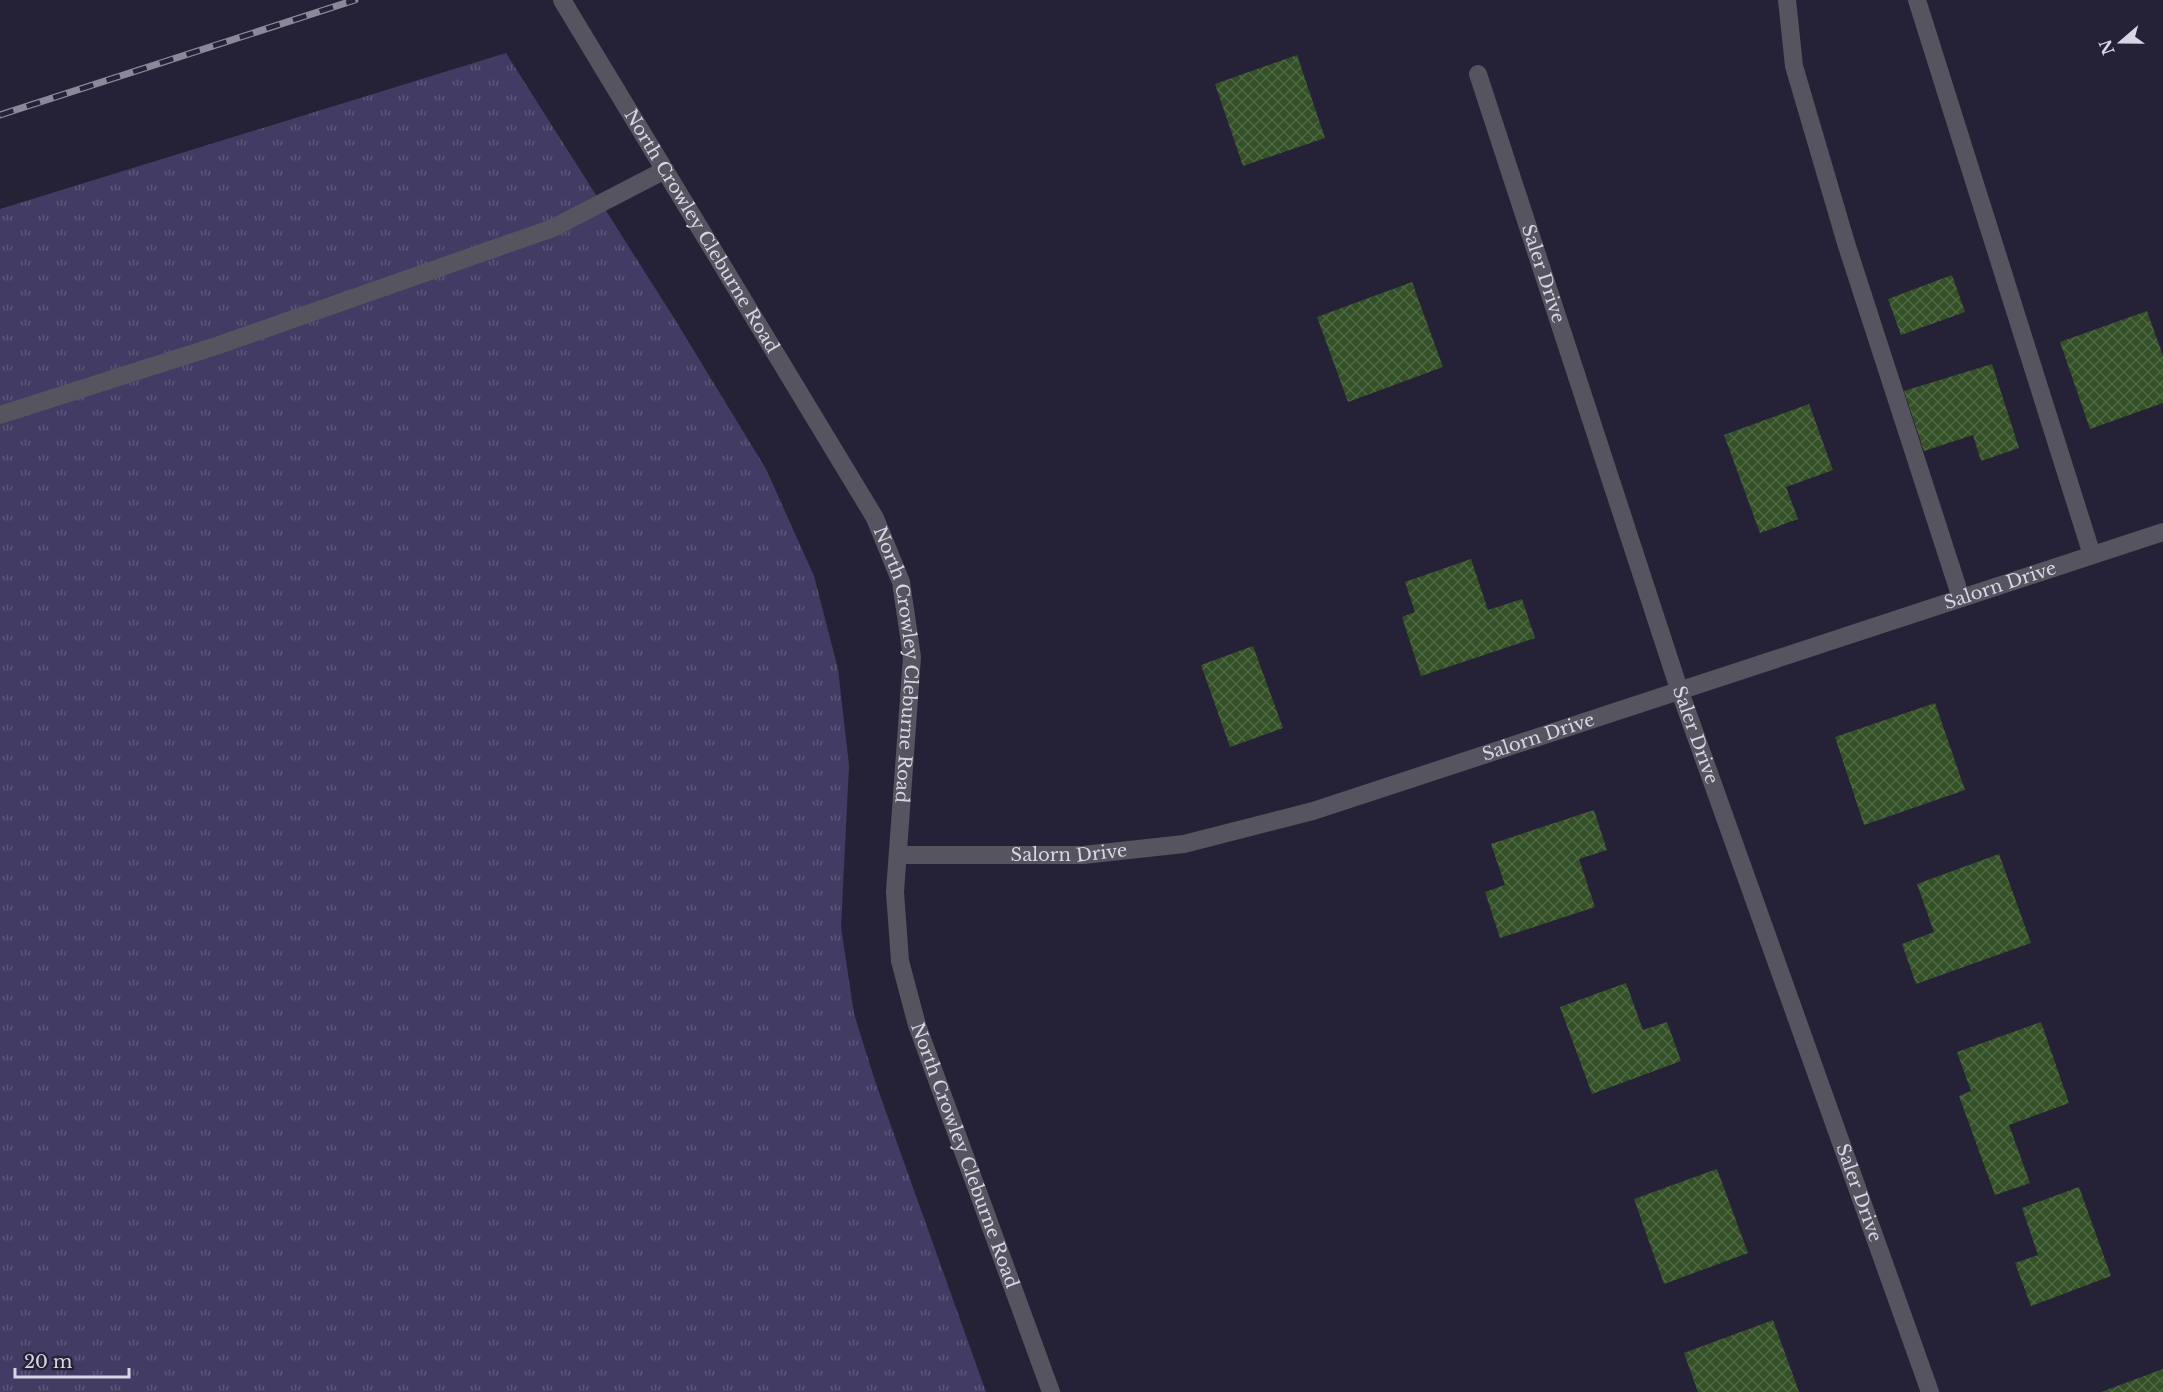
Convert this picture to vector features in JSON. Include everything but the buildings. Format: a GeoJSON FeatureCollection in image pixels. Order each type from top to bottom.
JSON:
{"type":"FeatureCollection","features":[{"type":"Feature","properties":{"kind":"street","name":"North Crowley Cleburne Road"},"geometry":{"type":"LineString","coordinates":[[562,0],[875,518],[901,582],[912,657],[896,892],[900,961],[917,1025],[1050,1392]]}},
{"type":"Feature","properties":{"kind":"street"},"geometry":{"type":"LineString","coordinates":[[1787,0],[1794,66],[1846,243],[1961,598]]}},
{"type":"Feature","properties":{"kind":"street"},"geometry":{"type":"LineString","coordinates":[[1917,0],[2092,555]]}},
{"type":"Feature","properties":{"kind":"street","name":"Saler Drive"},"geometry":{"type":"LineString","coordinates":[[1478,74],[1679,689],[1930,1392]]}},
{"type":"Feature","properties":{"kind":"street"},"geometry":{"type":"LineString","coordinates":[[0,415],[219,345],[553,228],[665,170]]}},
{"type":"Feature","properties":{"kind":"street","name":"Salorn Drive"},"geometry":{"type":"LineString","coordinates":[[898,855],[1083,855],[1184,844],[1314,811],[1679,689],[2163,532]]}},
{"type":"Feature","properties":{"kind":"green space"},"geometry":{"type":"Polygon","coordinates":[[[506,53],[674,318],[766,469],[814,576],[838,669],[849,765],[841,927],[854,1014],[875,1081],[986,1392],[0,1392],[0,209],[506,53]]]}},
{"type":"Feature","properties":{"kind":"railway"},"geometry":{"type":"LineString","coordinates":[[0,115],[355,0]]}}]}
